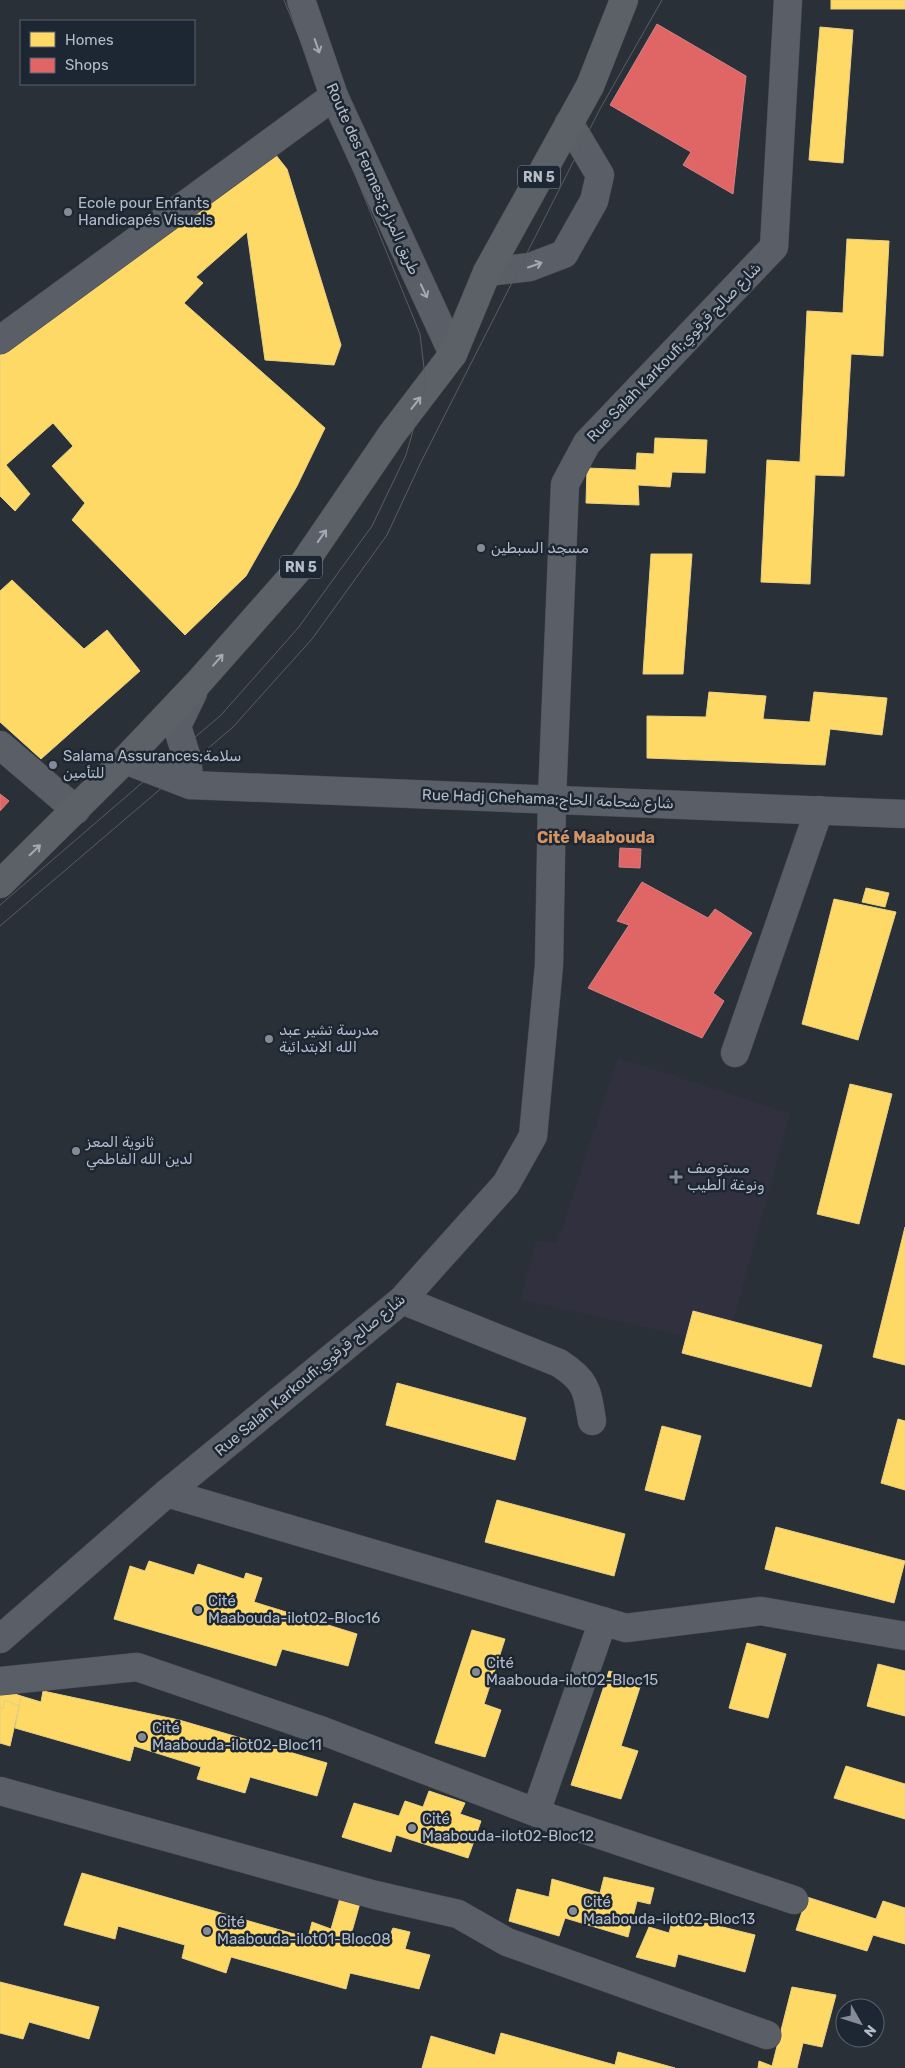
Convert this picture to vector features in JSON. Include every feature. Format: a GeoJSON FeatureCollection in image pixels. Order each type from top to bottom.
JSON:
{"type":"FeatureCollection","features":[{"type":"Feature","properties":{"kind":"main road","name":"RN 5"},"geometry":{"type":"LineString","coordinates":[[0,884],[126,760],[198,683],[304,563],[392,434],[453,354],[487,272],[590,86],[624,0]]}},
{"type":"Feature","properties":{"kind":"street","name":"Route des Fermes;طريق المزارع"},"geometry":{"type":"LineString","coordinates":[[301,0],[334,96],[453,354]]}},
{"type":"Feature","properties":{"kind":"street","name":"Rue Salah Karkoufi;شارع صالح قرقوي"},"geometry":{"type":"LineString","coordinates":[[0,1639],[167,1493],[402,1300],[506,1184],[533,1136],[549,965],[552,798],[565,484],[586,444],[774,248],[788,0]]}},
{"type":"Feature","properties":{"kind":"street"},"geometry":{"type":"LineString","coordinates":[[0,340],[334,96]]}},
{"type":"Feature","properties":{"kind":"street"},"geometry":{"type":"LineString","coordinates":[[487,272],[530,268],[564,254],[594,201],[600,175],[569,123]]}},
{"type":"Feature","properties":{"kind":"street"},"geometry":{"type":"LineString","coordinates":[[190,785],[187,758],[176,726],[198,683]]}},
{"type":"Feature","properties":{"kind":"street"},"geometry":{"type":"LineString","coordinates":[[0,745],[76,810]]}},
{"type":"Feature","properties":{"kind":"street","name":"Rue Hadj Chehama;شارع شحامة الحاج"},"geometry":{"type":"LineString","coordinates":[[126,760],[190,785],[552,798],[905,814]]}},
{"type":"Feature","properties":{"kind":"street"},"geometry":{"type":"LineString","coordinates":[[735,1053],[818,810]]}},
{"type":"Feature","properties":{"kind":"street"},"geometry":{"type":"LineString","coordinates":[[402,1300],[559,1363],[573,1372],[586,1389],[592,1421]]}},
{"type":"Feature","properties":{"kind":"street"},"geometry":{"type":"LineString","coordinates":[[167,1493],[626,1628],[761,1610],[905,1636]]}},
{"type":"Feature","properties":{"kind":"street"},"geometry":{"type":"LineString","coordinates":[[536,1812],[603,1621]]}},
{"type":"Feature","properties":{"kind":"street"},"geometry":{"type":"LineString","coordinates":[[0,1681],[137,1667],[323,1731],[536,1812],[794,1900]]}},
{"type":"Feature","properties":{"kind":"street"},"geometry":{"type":"LineString","coordinates":[[0,1791],[375,1895],[458,1914],[507,1942],[767,2035]]}},
{"type":"Feature","properties":{"kind":"shaded area","name":"مستوصف ونوغة الطيب"},"geometry":{"type":"Polygon","coordinates":[[[618,1058],[790,1113],[733,1322],[694,1311],[686,1336],[521,1300],[536,1241],[557,1243],[618,1058]]]}},
{"type":"Feature","properties":{"kind":"building: Homes"},"geometry":{"type":"Polygon","coordinates":[[[831,0],[905,0],[905,9],[831,9],[831,0]]]}},
{"type":"Feature","properties":{"kind":"building: Homes"},"geometry":{"type":"Polygon","coordinates":[[[820,27],[853,30],[843,163],[809,160],[820,27]]]}},
{"type":"Feature","properties":{"kind":"building: Homes"},"geometry":{"type":"Polygon","coordinates":[[[271,149],[287,169],[341,345],[334,365],[265,360],[247,232],[196,277],[203,283],[184,303],[325,428],[297,486],[246,576],[185,635],[72,520],[85,503],[52,466],[73,446],[53,423],[6,465],[30,494],[15,511],[0,496],[0,354],[271,149]]]}},
{"type":"Feature","properties":{"kind":"building: Homes"},"geometry":{"type":"Polygon","coordinates":[[[847,239],[889,241],[883,356],[851,354],[844,476],[815,475],[810,584],[761,582],[767,460],[800,462],[807,311],[843,313],[847,239]]]}},
{"type":"Feature","properties":{"kind":"building: Homes"},"geometry":{"type":"Polygon","coordinates":[[[655,438],[707,440],[705,473],[672,472],[670,487],[638,485],[639,505],[586,503],[587,468],[636,470],[637,453],[654,454],[655,438]]]}},
{"type":"Feature","properties":{"kind":"building: Homes"},"geometry":{"type":"Polygon","coordinates":[[[651,554],[692,554],[683,674],[643,674],[651,554]]]}},
{"type":"Feature","properties":{"kind":"building: Homes"},"geometry":{"type":"Polygon","coordinates":[[[12,580],[84,649],[107,630],[140,671],[41,759],[0,722],[0,591],[12,580]]]}},
{"type":"Feature","properties":{"kind":"building: Homes"},"geometry":{"type":"Polygon","coordinates":[[[709,692],[766,696],[763,719],[810,722],[814,692],[887,698],[882,735],[830,729],[825,765],[647,758],[647,716],[706,717],[709,692]]]}},
{"type":"Feature","properties":{"kind":"building: Homes"},"geometry":{"type":"Polygon","coordinates":[[[866,888],[889,893],[885,907],[862,902],[866,888]]]}},
{"type":"Feature","properties":{"kind":"building: Homes"},"geometry":{"type":"Polygon","coordinates":[[[834,899],[896,912],[858,1040],[802,1024],[834,899]]]}},
{"type":"Feature","properties":{"kind":"building: Homes"},"geometry":{"type":"Polygon","coordinates":[[[850,1084],[892,1094],[859,1224],[817,1214],[850,1084]]]}},
{"type":"Feature","properties":{"kind":"building: Homes"},"geometry":{"type":"Polygon","coordinates":[[[905,1227],[905,1365],[873,1357],[905,1227]]]}},
{"type":"Feature","properties":{"kind":"building: Homes"},"geometry":{"type":"Polygon","coordinates":[[[693,1311],[822,1345],[811,1387],[682,1353],[693,1311]]]}},
{"type":"Feature","properties":{"kind":"building: Homes"},"geometry":{"type":"Polygon","coordinates":[[[397,1383],[526,1418],[515,1460],[386,1425],[397,1383]]]}},
{"type":"Feature","properties":{"kind":"building: Homes"},"geometry":{"type":"Polygon","coordinates":[[[898,1419],[905,1421],[905,1490],[881,1483],[898,1419]]]}},
{"type":"Feature","properties":{"kind":"building: Homes"},"geometry":{"type":"Polygon","coordinates":[[[662,1426],[701,1436],[684,1500],[645,1490],[662,1426]]]}},
{"type":"Feature","properties":{"kind":"building: Homes"},"geometry":{"type":"Polygon","coordinates":[[[497,1500],[625,1534],[614,1576],[485,1542],[497,1500]]]}},
{"type":"Feature","properties":{"kind":"building: Homes"},"geometry":{"type":"Polygon","coordinates":[[[776,1527],[905,1561],[894,1603],[765,1569],[776,1527]]]}},
{"type":"Feature","properties":{"kind":"building: Homes","name":"Cité Maabouda-ilot02-Bloc16"},"geometry":{"type":"Polygon","coordinates":[[[149,1561],[194,1575],[198,1564],[244,1579],[246,1573],[262,1578],[254,1602],[357,1634],[348,1666],[282,1649],[276,1666],[114,1619],[130,1566],[145,1571],[149,1561]]]}},
{"type":"Feature","properties":{"kind":"building: Homes","name":"Cité Maabouda-ilot02-Bloc15"},"geometry":{"type":"Polygon","coordinates":[[[472,1630],[505,1639],[484,1704],[501,1710],[485,1757],[435,1743],[472,1630]]]}},
{"type":"Feature","properties":{"kind":"building: Homes"},"geometry":{"type":"Polygon","coordinates":[[[747,1643],[786,1654],[768,1718],[729,1708],[747,1643]]]}},
{"type":"Feature","properties":{"kind":"building: Homes"},"geometry":{"type":"Polygon","coordinates":[[[878,1664],[905,1671],[905,1716],[867,1706],[878,1664]]]}},
{"type":"Feature","properties":{"kind":"building: Homes"},"geometry":{"type":"Polygon","coordinates":[[[609,1671],[642,1681],[621,1746],[638,1751],[621,1799],[571,1785],[609,1671]]]}},
{"type":"Feature","properties":{"kind":"building: Homes"},"geometry":{"type":"Polygon","coordinates":[[[0,1689],[21,1696],[19,1706],[5,1700],[3,1709],[0,1707],[0,1689]]]}},
{"type":"Feature","properties":{"kind":"building: Homes","name":"Cité Maabouda-ilot02-Bloc11"},"geometry":{"type":"Polygon","coordinates":[[[43,1691],[179,1720],[327,1763],[317,1796],[250,1777],[245,1793],[197,1779],[201,1767],[134,1746],[130,1761],[15,1728],[21,1696],[41,1702],[43,1691]]]}},
{"type":"Feature","properties":{"kind":"building: Homes"},"geometry":{"type":"Polygon","coordinates":[[[5,1700],[19,1706],[10,1746],[0,1743],[0,1707],[3,1709],[5,1700]]]}},
{"type":"Feature","properties":{"kind":"building: Homes"},"geometry":{"type":"Polygon","coordinates":[[[846,1766],[905,1784],[905,1819],[834,1798],[846,1766]]]}},
{"type":"Feature","properties":{"kind":"building: Homes","name":"Cité Maabouda-ilot02-Bloc12"},"geometry":{"type":"Polygon","coordinates":[[[429,1791],[465,1803],[460,1814],[481,1821],[468,1858],[396,1835],[391,1852],[342,1837],[354,1803],[399,1816],[405,1801],[423,1807],[429,1791]]]}},
{"type":"Feature","properties":{"kind":"building: Homes","name":"Cité Maabouda-ilot01-Bloc08"},"geometry":{"type":"Polygon","coordinates":[[[82,1873],[308,1938],[312,1922],[331,1929],[340,1898],[360,1903],[351,1935],[386,1944],[393,1928],[410,1932],[405,1949],[430,1955],[419,1989],[350,1973],[346,1989],[231,1957],[226,1973],[182,1958],[185,1945],[118,1926],[115,1939],[64,1925],[82,1873]]]}},
{"type":"Feature","properties":{"kind":"building: Homes","name":"Cité Maabouda-ilot02-Bloc13"},"geometry":{"type":"Polygon","coordinates":[[[604,1877],[654,1888],[650,1904],[637,1901],[628,1937],[565,1918],[559,1936],[509,1921],[517,1889],[549,1897],[552,1879],[600,1893],[604,1877]]]}},
{"type":"Feature","properties":{"kind":"building: Homes"},"geometry":{"type":"Polygon","coordinates":[[[807,1897],[876,1919],[883,1901],[905,1908],[905,1944],[873,1935],[867,1951],[796,1930],[807,1897]]]}},
{"type":"Feature","properties":{"kind":"building: Homes"},"geometry":{"type":"Polygon","coordinates":[[[674,1915],[755,1935],[745,1972],[678,1954],[675,1967],[636,1957],[649,1927],[669,1933],[674,1915]]]}},
{"type":"Feature","properties":{"kind":"building: Homes"},"geometry":{"type":"Polygon","coordinates":[[[0,1982],[99,2007],[89,2039],[29,2022],[23,2039],[0,2033],[0,1982]]]}},
{"type":"Feature","properties":{"kind":"building: Homes"},"geometry":{"type":"Polygon","coordinates":[[[792,1987],[836,1995],[822,2047],[803,2043],[797,2068],[758,2068],[759,2061],[772,2066],[792,1987]]]}},
{"type":"Feature","properties":{"kind":"building: Homes"},"geometry":{"type":"Polygon","coordinates":[[[501,2033],[615,2065],[618,2052],[675,2068],[422,2068],[431,2036],[495,2055],[501,2033]]]}},
{"type":"Feature","properties":{"kind":"building: Shops"},"geometry":{"type":"Polygon","coordinates":[[[657,24],[746,76],[733,194],[683,165],[691,152],[610,105],[657,24]]]}},
{"type":"Feature","properties":{"kind":"building: Shops"},"geometry":{"type":"Polygon","coordinates":[[[0,794],[9,801],[0,811],[0,794]]]}},
{"type":"Feature","properties":{"kind":"building: Shops"},"geometry":{"type":"Polygon","coordinates":[[[620,848],[641,849],[640,868],[619,867],[620,848]]]}},
{"type":"Feature","properties":{"kind":"building: Shops"},"geometry":{"type":"Polygon","coordinates":[[[642,882],[708,918],[715,909],[752,933],[713,993],[724,1001],[702,1038],[588,988],[629,925],[617,921],[642,882]]]}},
{"type":"Feature","properties":{"kind":"tram line"},"geometry":{"type":"LineString","coordinates":[[0,905],[221,715],[298,628],[372,526],[406,455],[426,385],[420,334],[284,0]]}},
{"type":"Feature","properties":{"kind":"tram line"},"geometry":{"type":"LineString","coordinates":[[0,926],[233,727],[312,639],[387,535],[421,462],[600,109],[662,0]]}},
{"type":"Feature","properties":{"kind":"place","name":"Ecole pour Enfants Handicapés Visuels"},"geometry":{"type":"Point","coordinates":[68,212]}},
{"type":"Feature","properties":{"kind":"place","name":"مسجد السبطين"},"geometry":{"type":"Point","coordinates":[481,548]}},
{"type":"Feature","properties":{"kind":"place","name":"Salama Assurances;سلامة للتأمين"},"geometry":{"type":"Point","coordinates":[53,765]}},
{"type":"Feature","properties":{"kind":"place","name":"مدرسة تشير عبد الله الابتدائية"},"geometry":{"type":"Point","coordinates":[269,1039]}},
{"type":"Feature","properties":{"kind":"place","name":"ثانوية المعز لدين الله الفاطمي"},"geometry":{"type":"Point","coordinates":[76,1151]}},
{"type":"Feature","properties":{"kind":"place","name":"مستوصف ونوغة الطيب"},"geometry":{"type":"Point","coordinates":[676,1177]}},
{"type":"Feature","properties":{"kind":"place","name":"Cité Maabouda-ilot02-Bloc16"},"geometry":{"type":"Point","coordinates":[198,1610]}},
{"type":"Feature","properties":{"kind":"place","name":"Cité Maabouda-ilot02-Bloc15"},"geometry":{"type":"Point","coordinates":[476,1672]}},
{"type":"Feature","properties":{"kind":"place","name":"Cité Maabouda-ilot02-Bloc11"},"geometry":{"type":"Point","coordinates":[142,1737]}},
{"type":"Feature","properties":{"kind":"place","name":"Cité Maabouda-ilot02-Bloc12"},"geometry":{"type":"Point","coordinates":[412,1828]}},
{"type":"Feature","properties":{"kind":"place","name":"Cité Maabouda-ilot02-Bloc13"},"geometry":{"type":"Point","coordinates":[573,1911]}},
{"type":"Feature","properties":{"kind":"place","name":"Cité Maabouda-ilot01-Bloc08"},"geometry":{"type":"Point","coordinates":[207,1931]}},
{"type":"Feature","properties":{"kind":"district","name":"Cité Maabouda"},"geometry":{"type":"Point","coordinates":[596,837]}}]}
